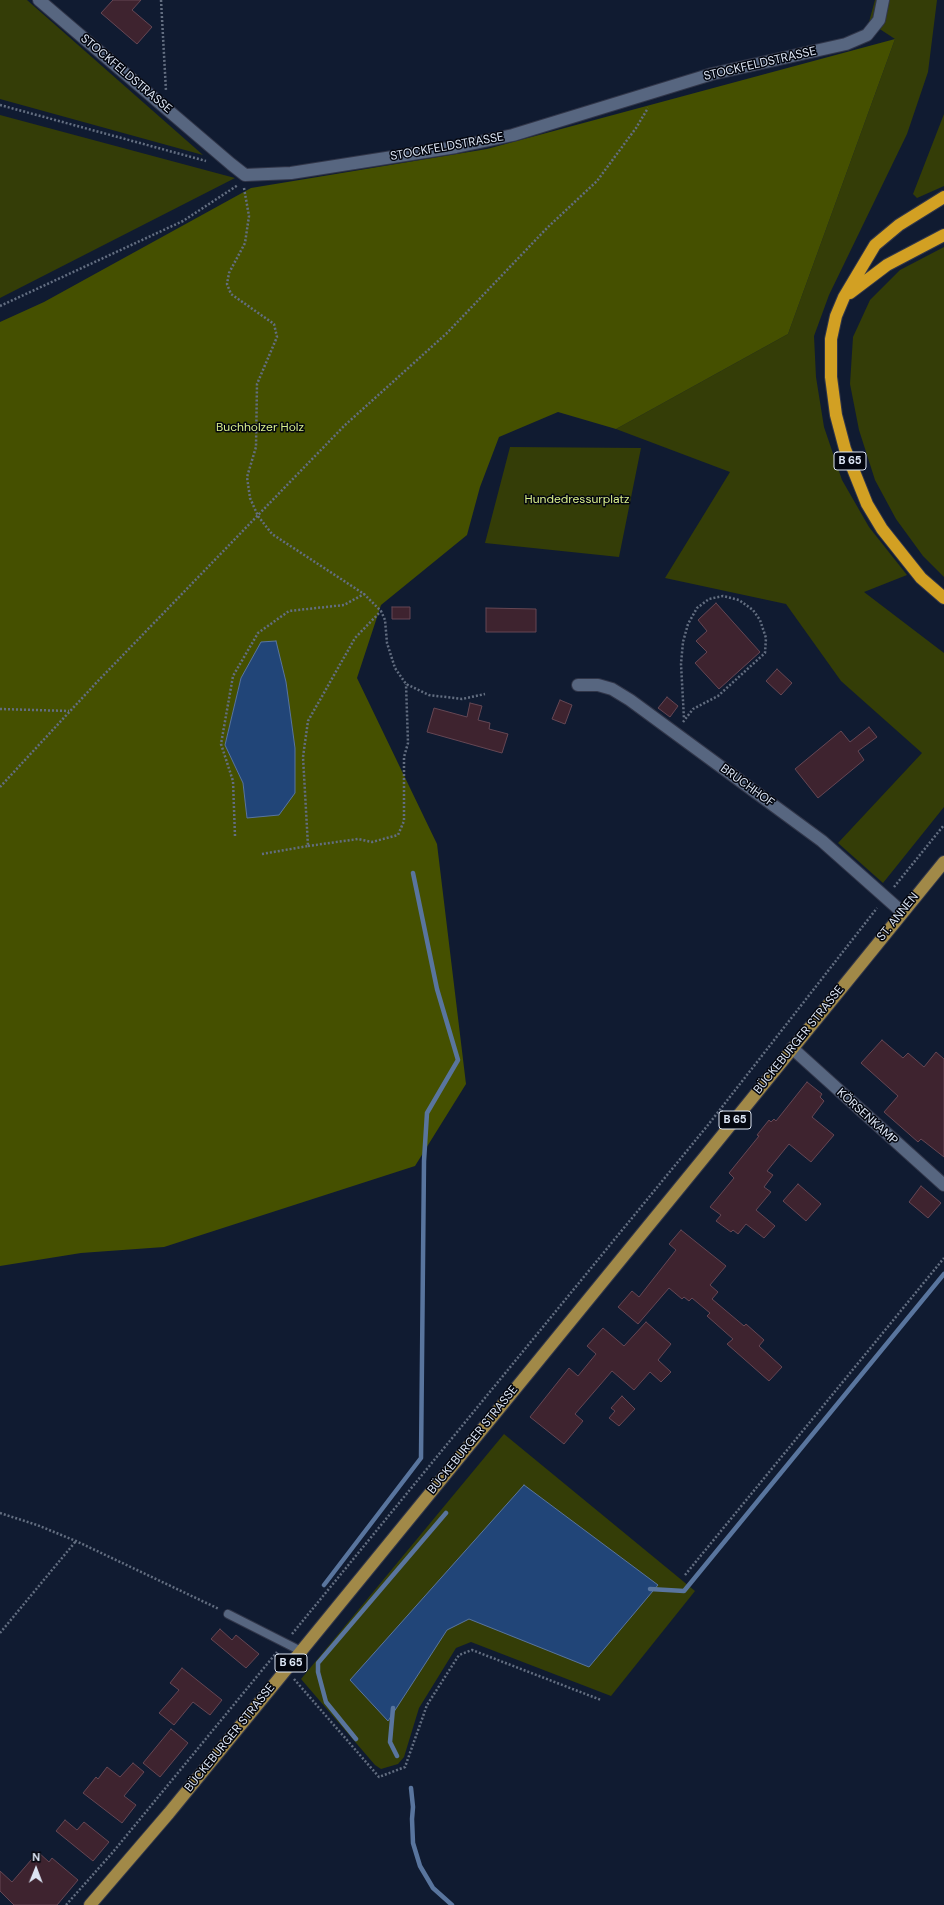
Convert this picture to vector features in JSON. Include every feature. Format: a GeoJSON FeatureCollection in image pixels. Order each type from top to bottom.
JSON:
{"type":"FeatureCollection","features":[{"type":"Feature","properties":{"kind":"highway","name":"B 65"},"geometry":{"type":"LineString","coordinates":[[944,197],[899,225],[875,245],[844,298],[836,316],[831,339],[831,377],[836,415],[845,449],[867,504],[882,529],[921,578],[944,598]]}},
{"type":"Feature","properties":{"kind":"highway","name":"B 65"},"geometry":{"type":"LineString","coordinates":[[844,298],[887,265],[944,235]]}},
{"type":"Feature","properties":{"kind":"main road","name":"ST. ANNEN"},"geometry":{"type":"LineString","coordinates":[[853,973],[944,862]]}},
{"type":"Feature","properties":{"kind":"main road","name":"BÜCKEBURGER STRASSE"},"geometry":{"type":"LineString","coordinates":[[90,1905],[169,1813],[853,973]]}},
{"type":"Feature","properties":{"kind":"street","name":"STOCKFELDSTRASSE"},"geometry":{"type":"LineString","coordinates":[[39,0],[245,175],[291,173],[456,147],[513,135],[712,74],[846,44],[867,35],[879,20],[883,0]]}},
{"type":"Feature","properties":{"kind":"street","name":"BRUCHHOF"},"geometry":{"type":"LineString","coordinates":[[578,685],[598,686],[612,689],[630,700],[822,841],[902,912]]}},
{"type":"Feature","properties":{"kind":"street","name":"KÖRSENKAMP"},"geometry":{"type":"LineString","coordinates":[[792,1048],[944,1185]]}},
{"type":"Feature","properties":{"kind":"lane"},"geometry":{"type":"LineString","coordinates":[[228,1614],[301,1651]]}},
{"type":"Feature","properties":{"kind":"path"},"geometry":{"type":"LineString","coordinates":[[161,0],[167,109]]}},
{"type":"Feature","properties":{"kind":"path"},"geometry":{"type":"LineString","coordinates":[[0,787],[70,711],[344,426],[447,333],[547,228],[597,181],[636,128],[658,90]]}},
{"type":"Feature","properties":{"kind":"path"},"geometry":{"type":"LineString","coordinates":[[0,105],[214,164],[231,164]]}},
{"type":"Feature","properties":{"kind":"path"},"geometry":{"type":"LineString","coordinates":[[0,306],[183,221],[243,182],[249,216],[245,243],[229,273],[227,284],[231,294],[274,324],[277,338],[257,384],[256,447],[247,477],[250,498],[258,516],[272,534],[364,594],[381,612],[385,620],[388,644],[395,668],[406,684],[429,695],[462,699],[485,694]]}},
{"type":"Feature","properties":{"kind":"path"},"geometry":{"type":"LineString","coordinates":[[235,836],[233,781],[221,744],[233,676],[258,633],[289,611],[344,605],[364,594]]}},
{"type":"Feature","properties":{"kind":"path"},"geometry":{"type":"LineString","coordinates":[[679,736],[684,719],[681,664],[683,642],[688,624],[697,608],[709,599],[723,596],[739,600],[753,610],[760,620],[766,638],[765,653],[718,696],[692,709],[684,719]]}},
{"type":"Feature","properties":{"kind":"path"},"geometry":{"type":"LineString","coordinates":[[308,846],[303,757],[308,721],[355,638],[381,612]]}},
{"type":"Feature","properties":{"kind":"path"},"geometry":{"type":"LineString","coordinates":[[262,854],[358,839],[372,842],[398,835],[404,821],[404,757],[408,743],[406,684]]}},
{"type":"Feature","properties":{"kind":"path"},"geometry":{"type":"LineString","coordinates":[[0,710],[70,711]]}},
{"type":"Feature","properties":{"kind":"path"},"geometry":{"type":"LineString","coordinates":[[66,1905],[113,1852],[708,1125],[944,825]]}},
{"type":"Feature","properties":{"kind":"path"},"geometry":{"type":"LineString","coordinates":[[685,1575],[944,1258]]}},
{"type":"Feature","properties":{"kind":"path"},"geometry":{"type":"LineString","coordinates":[[0,1513],[37,1525],[76,1541],[228,1614]]}},
{"type":"Feature","properties":{"kind":"path"},"geometry":{"type":"LineString","coordinates":[[0,1633],[76,1541]]}},
{"type":"Feature","properties":{"kind":"path"},"geometry":{"type":"LineString","coordinates":[[286,1670],[379,1777],[405,1767],[427,1705],[458,1655],[472,1650],[600,1700]]}},
{"type":"Feature","properties":{"kind":"green space"},"geometry":{"type":"Polygon","coordinates":[[[0,0],[27,0],[203,155],[0,99],[0,0]]]}},
{"type":"Feature","properties":{"kind":"green space"},"geometry":{"type":"Polygon","coordinates":[[[875,0],[937,0],[928,72],[907,134],[829,295],[814,336],[816,377],[824,427],[842,480],[869,527],[907,575],[864,592],[944,653],[944,807],[883,883],[838,843],[922,753],[841,681],[786,604],[665,578],[730,472],[616,429],[788,334],[895,39],[869,22],[875,0]]]}},
{"type":"Feature","properties":{"kind":"green space","name":"Buchholzer Holz"},"geometry":{"type":"Polygon","coordinates":[[[895,39],[788,334],[616,429],[558,412],[499,437],[480,487],[467,535],[381,605],[357,678],[437,844],[466,1084],[415,1166],[164,1247],[81,1253],[0,1266],[0,322],[44,302],[251,188],[487,149],[895,39]],[[275,641],[241,678],[225,745],[243,783],[247,818],[295,793],[295,748],[286,682],[275,641]]]}},
{"type":"Feature","properties":{"kind":"green space"},"geometry":{"type":"Polygon","coordinates":[[[944,114],[944,186],[917,198],[913,194],[944,114]]]}},
{"type":"Feature","properties":{"kind":"green space"},"geometry":{"type":"Polygon","coordinates":[[[0,115],[235,178],[0,298],[0,115]]]}},
{"type":"Feature","properties":{"kind":"green space"},"geometry":{"type":"Polygon","coordinates":[[[944,247],[944,577],[923,556],[896,519],[875,480],[859,430],[850,384],[853,337],[870,300],[900,270],[944,247]]]}},
{"type":"Feature","properties":{"kind":"green space","name":"Hundedressurplatz"},"geometry":{"type":"Polygon","coordinates":[[[510,447],[641,448],[619,557],[485,543],[510,447]]]}},
{"type":"Feature","properties":{"kind":"green space"},"geometry":{"type":"Polygon","coordinates":[[[504,1434],[695,1591],[611,1696],[471,1642],[456,1648],[419,1708],[404,1757],[398,1764],[381,1769],[375,1765],[301,1679],[504,1434]]]}},
{"type":"Feature","properties":{"kind":"water"},"geometry":{"type":"Polygon","coordinates":[[[276,641],[286,682],[295,748],[295,793],[279,815],[247,818],[243,783],[225,745],[241,678],[261,642],[276,641]]]}},
{"type":"Feature","properties":{"kind":"water"},"geometry":{"type":"Polygon","coordinates":[[[524,1485],[658,1585],[589,1667],[469,1619],[447,1630],[388,1721],[350,1680],[524,1485]]]}},
{"type":"Feature","properties":{"kind":"building"},"geometry":{"type":"Polygon","coordinates":[[[113,0],[141,0],[132,10],[152,27],[137,44],[101,13],[113,0]]]}},
{"type":"Feature","properties":{"kind":"building"},"geometry":{"type":"Polygon","coordinates":[[[716,603],[760,652],[719,689],[695,663],[707,652],[696,641],[707,631],[698,620],[716,603]]]}},
{"type":"Feature","properties":{"kind":"building"},"geometry":{"type":"Polygon","coordinates":[[[392,607],[410,607],[410,619],[392,619],[392,607]]]}},
{"type":"Feature","properties":{"kind":"building"},"geometry":{"type":"Polygon","coordinates":[[[486,608],[536,609],[536,632],[486,632],[486,608]]]}},
{"type":"Feature","properties":{"kind":"building"},"geometry":{"type":"Polygon","coordinates":[[[777,669],[792,683],[781,695],[766,681],[777,669]]]}},
{"type":"Feature","properties":{"kind":"building"},"geometry":{"type":"Polygon","coordinates":[[[667,697],[678,706],[670,717],[658,708],[667,697]]]}},
{"type":"Feature","properties":{"kind":"building"},"geometry":{"type":"Polygon","coordinates":[[[560,700],[572,705],[565,724],[552,719],[560,700]]]}},
{"type":"Feature","properties":{"kind":"building"},"geometry":{"type":"Polygon","coordinates":[[[470,703],[482,706],[478,720],[490,723],[489,729],[508,734],[502,753],[427,732],[434,708],[467,717],[470,703]]]}},
{"type":"Feature","properties":{"kind":"building"},"geometry":{"type":"Polygon","coordinates":[[[869,727],[877,737],[858,751],[864,760],[818,798],[795,769],[841,731],[850,742],[869,727]]]}},
{"type":"Feature","properties":{"kind":"building"},"geometry":{"type":"Polygon","coordinates":[[[882,1040],[903,1058],[908,1053],[924,1067],[936,1052],[944,1059],[944,1157],[921,1139],[918,1142],[884,1112],[898,1096],[861,1063],[882,1040]]]}},
{"type":"Feature","properties":{"kind":"building"},"geometry":{"type":"Polygon","coordinates":[[[807,1082],[822,1094],[820,1097],[824,1101],[812,1117],[834,1135],[811,1162],[789,1144],[767,1171],[773,1175],[764,1187],[771,1192],[756,1210],[775,1226],[764,1238],[746,1224],[738,1234],[733,1230],[731,1232],[716,1221],[721,1215],[710,1207],[734,1178],[729,1173],[759,1136],[757,1135],[769,1120],[771,1122],[774,1119],[776,1121],[807,1082]]]}},
{"type":"Feature","properties":{"kind":"building"},"geometry":{"type":"Polygon","coordinates":[[[798,1184],[821,1204],[806,1221],[783,1201],[798,1184]]]}},
{"type":"Feature","properties":{"kind":"building"},"geometry":{"type":"Polygon","coordinates":[[[921,1186],[941,1203],[928,1218],[909,1202],[921,1186]]]}},
{"type":"Feature","properties":{"kind":"building"},"geometry":{"type":"Polygon","coordinates":[[[681,1230],[726,1266],[710,1285],[718,1292],[712,1299],[744,1326],[746,1324],[764,1340],[759,1346],[782,1367],[769,1381],[727,1344],[733,1339],[707,1316],[710,1313],[692,1298],[689,1301],[684,1297],[682,1299],[669,1288],[638,1324],[618,1307],[632,1291],[639,1297],[676,1250],[669,1244],[681,1230]]]}},
{"type":"Feature","properties":{"kind":"building"},"geometry":{"type":"Polygon","coordinates":[[[646,1322],[671,1344],[658,1360],[671,1372],[661,1382],[650,1372],[634,1390],[612,1371],[575,1414],[583,1421],[564,1444],[530,1417],[569,1368],[578,1376],[596,1354],[587,1346],[603,1328],[624,1346],[646,1322]]]}},
{"type":"Feature","properties":{"kind":"building"},"geometry":{"type":"Polygon","coordinates":[[[622,1396],[635,1409],[619,1426],[609,1418],[615,1411],[611,1408],[622,1396]]]}},
{"type":"Feature","properties":{"kind":"building"},"geometry":{"type":"Polygon","coordinates":[[[220,1629],[232,1640],[236,1635],[259,1654],[246,1668],[211,1639],[220,1629]]]}},
{"type":"Feature","properties":{"kind":"building"},"geometry":{"type":"Polygon","coordinates":[[[182,1668],[222,1700],[210,1715],[193,1702],[174,1725],[159,1713],[179,1690],[170,1683],[182,1668]]]}},
{"type":"Feature","properties":{"kind":"building"},"geometry":{"type":"Polygon","coordinates":[[[171,1729],[188,1743],[160,1777],[143,1763],[171,1729]]]}},
{"type":"Feature","properties":{"kind":"building"},"geometry":{"type":"Polygon","coordinates":[[[133,1763],[144,1772],[124,1796],[136,1805],[122,1823],[83,1793],[96,1777],[98,1779],[107,1767],[120,1777],[133,1763]]]}},
{"type":"Feature","properties":{"kind":"building"},"geometry":{"type":"Polygon","coordinates":[[[65,1820],[77,1830],[84,1822],[109,1842],[93,1861],[56,1831],[65,1820]]]}},
{"type":"Feature","properties":{"kind":"building"},"geometry":{"type":"Polygon","coordinates":[[[38,1852],[49,1862],[52,1858],[78,1880],[57,1905],[14,1905],[0,1891],[0,1871],[12,1882],[38,1852]]]}},
{"type":"Feature","properties":{"kind":"waterway"},"geometry":{"type":"LineString","coordinates":[[324,1585],[421,1458],[424,1161],[427,1113],[458,1060],[437,989],[413,873]]}},
{"type":"Feature","properties":{"kind":"waterway"},"geometry":{"type":"LineString","coordinates":[[650,1589],[684,1591],[944,1274]]}},
{"type":"Feature","properties":{"kind":"waterway"},"geometry":{"type":"LineString","coordinates":[[356,1739],[326,1702],[318,1672],[318,1663],[446,1513]]}},
{"type":"Feature","properties":{"kind":"waterway"},"geometry":{"type":"LineString","coordinates":[[393,1708],[390,1742],[397,1756]]}},
{"type":"Feature","properties":{"kind":"waterway"},"geometry":{"type":"LineString","coordinates":[[411,1788],[413,1807],[413,1843],[420,1866],[433,1888],[452,1905]]}}]}
